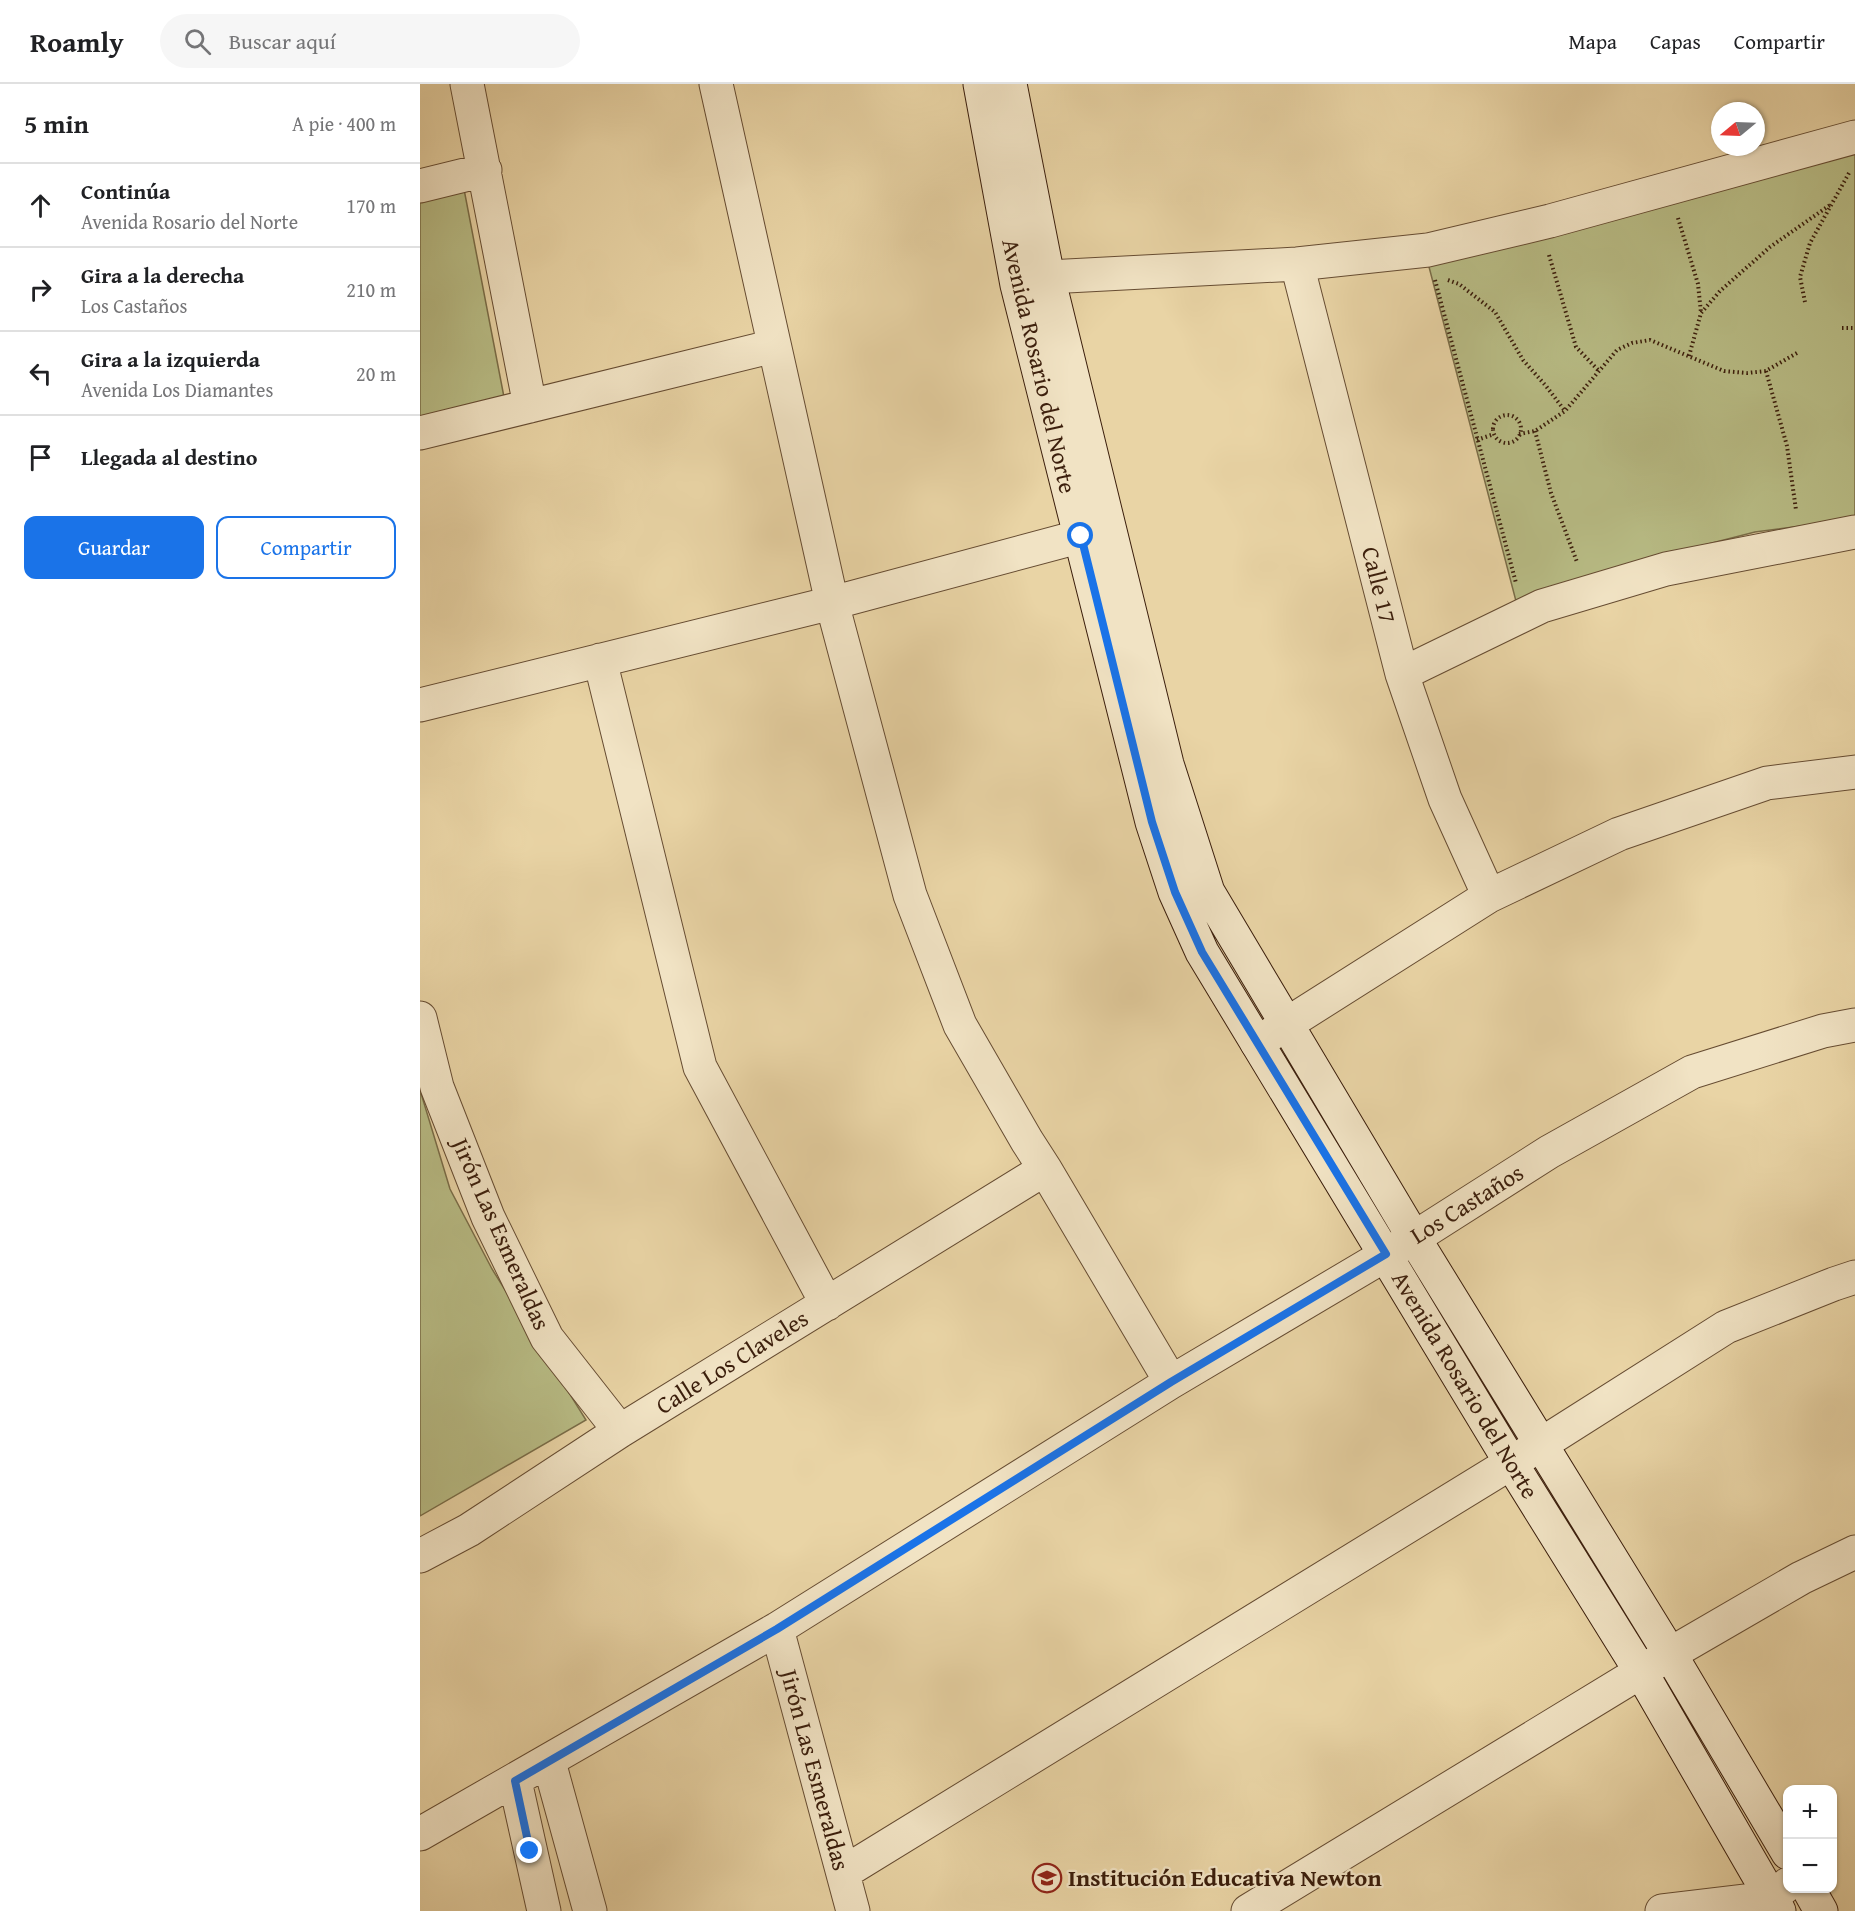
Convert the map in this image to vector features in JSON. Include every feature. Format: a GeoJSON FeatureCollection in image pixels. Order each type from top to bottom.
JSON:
{"type":"FeatureCollection","features":[{"type":"Feature","properties":{"kind":"street"},"geometry":{"type":"LineString","coordinates":[[467,84],[530,406]]}},
{"type":"Feature","properties":{"kind":"street"},"geometry":{"type":"LineString","coordinates":[[716,84],[832,603],[910,895],[960,1025],[1171,1382]]}},
{"type":"Feature","properties":{"kind":"street","name":"Avenida Rosario del Norte"},"geometry":{"type":"LineString","coordinates":[[980,84],[1017,285],[1208,892],[1414,1238],[1670,1654],[1783,1844]]}},
{"type":"Feature","properties":{"kind":"street","name":"Avenida Rosario del Norte"},"geometry":{"type":"LineString","coordinates":[[1010,84],[1152,822],[1175,892],[1202,952],[1511,1463],[1779,1897]]}},
{"type":"Feature","properties":{"kind":"street"},"geometry":{"type":"LineString","coordinates":[[1017,285],[1048,277],[1297,264],[1428,250],[1550,221],[1855,136]]}},
{"type":"Feature","properties":{"kind":"street"},"geometry":{"type":"LineString","coordinates":[[420,186],[485,170]]}},
{"type":"Feature","properties":{"kind":"street","name":"Calle 17"},"geometry":{"type":"LineString","coordinates":[[1297,264],[1402,674],[1444,799],[1490,896]]}},
{"type":"Feature","properties":{"kind":"street"},"geometry":{"type":"LineString","coordinates":[[420,433],[774,346]]}},
{"type":"Feature","properties":{"kind":"street"},"geometry":{"type":"LineString","coordinates":[[420,705],[832,603],[1095,532]]}},
{"type":"Feature","properties":{"kind":"street"},"geometry":{"type":"LineString","coordinates":[[1402,674],[1542,606],[1666,569],[1855,532]]}},
{"type":"Feature","properties":{"kind":"street"},"geometry":{"type":"LineString","coordinates":[[600,660],[700,1067],[827,1304]]}},
{"type":"Feature","properties":{"kind":"street"},"geometry":{"type":"LineString","coordinates":[[1257,1043],[1490,896],[1619,834],[1767,783],[1855,772]]}},
{"type":"Feature","properties":{"kind":"street","name":"Jirón Las Esmeraldas"},"geometry":{"type":"LineString","coordinates":[[420,1018],[437,1087],[488,1217],[547,1338],[620,1431]]}},
{"type":"Feature","properties":{"kind":"street","name":"Los Castaños"},"geometry":{"type":"LineString","coordinates":[[420,1834],[777,1629],[1171,1382],[1414,1238],[1549,1152],[1692,1072],[1823,1031],[1855,1025]]}},
{"type":"Feature","properties":{"kind":"street","name":"Calle Los Claveles"},"geometry":{"type":"LineString","coordinates":[[420,1556],[469,1530],[620,1431],[1045,1169]]}},
{"type":"Feature","properties":{"kind":"street"},"geometry":{"type":"LineString","coordinates":[[843,1873],[1511,1463],[1726,1327],[1855,1277]]}},
{"type":"Feature","properties":{"kind":"street"},"geometry":{"type":"LineString","coordinates":[[1248,1911],[1670,1654],[1801,1578],[1855,1552]]}},
{"type":"Feature","properties":{"kind":"street","name":"Jirón Las Esmeraldas"},"geometry":{"type":"LineString","coordinates":[[777,1629],[853,1911]]}},
{"type":"Feature","properties":{"kind":"street"},"geometry":{"type":"LineString","coordinates":[[549,1762],[590,1911]]}},
{"type":"Feature","properties":{"kind":"street"},"geometry":{"type":"LineString","coordinates":[[515,1781],[544,1911]]}},
{"type":"Feature","properties":{"kind":"street"},"geometry":{"type":"LineString","coordinates":[[1811,1893],[1821,1911]]}},
{"type":"Feature","properties":{"kind":"street"},"geometry":{"type":"LineString","coordinates":[[1662,1911],[1779,1897]]}},
{"type":"Feature","properties":{"kind":"path"},"geometry":{"type":"LineString","coordinates":[[1805,302],[1800,277],[1810,243],[1845,177],[1855,166]]}},
{"type":"Feature","properties":{"kind":"path"},"geometry":{"type":"LineString","coordinates":[[1701,314],[1720,291],[1770,247],[1830,205]]}},
{"type":"Feature","properties":{"kind":"path"},"geometry":{"type":"LineString","coordinates":[[1677,214],[1698,284],[1701,314],[1689,356]]}},
{"type":"Feature","properties":{"kind":"path"},"geometry":{"type":"LineString","coordinates":[[1548,251],[1576,347],[1599,370]]}},
{"type":"Feature","properties":{"kind":"path"},"geometry":{"type":"LineString","coordinates":[[1517,587],[1433,273],[1459,284],[1495,312],[1523,360],[1565,411]]}},
{"type":"Feature","properties":{"kind":"path"},"geometry":{"type":"LineString","coordinates":[[1842,328],[1855,328]]}},
{"type":"Feature","properties":{"kind":"path"},"geometry":{"type":"LineString","coordinates":[[1519,434],[1534,430],[1565,411],[1617,350],[1632,343],[1650,340],[1724,371],[1747,373],[1766,371],[1797,353]]}},
{"type":"Feature","properties":{"kind":"path"},"geometry":{"type":"LineString","coordinates":[[1766,371],[1787,446],[1798,519]]}},
{"type":"Feature","properties":{"kind":"path"},"geometry":{"type":"LineString","coordinates":[[1503,415],[1510,415],[1517,419],[1520,427],[1519,434],[1514,440],[1502,442],[1494,434],[1493,426],[1496,420],[1503,415]]}},
{"type":"Feature","properties":{"kind":"path"},"geometry":{"type":"LineString","coordinates":[[1534,430],[1551,493],[1581,571]]}},
{"type":"Feature","properties":{"kind":"path"},"geometry":{"type":"LineString","coordinates":[[1477,440],[1494,434]]}},
{"type":"Feature","properties":{"kind":"green space"},"geometry":{"type":"Polygon","coordinates":[[[1855,147],[1855,519],[1755,532],[1630,564],[1517,605],[1428,263],[1855,147]]]}},
{"type":"Feature","properties":{"kind":"green space"},"geometry":{"type":"Polygon","coordinates":[[[463,184],[504,397],[420,418],[420,196],[463,184]]]}},
{"type":"Feature","properties":{"kind":"green space"},"geometry":{"type":"Polygon","coordinates":[[[420,1090],[450,1189],[492,1269],[586,1420],[420,1516],[420,1090]]]}},
{"type":"Feature","properties":{"kind":"place","name":"Institución Educativa Newton"},"geometry":{"type":"Point","coordinates":[1047,1878]}},
{"type":"Feature","properties":{"kind":"route"},"geometry":{"type":"LineString","coordinates":[[530,1851],[515,1781],[777,1629],[1171,1382],[1386,1254],[1202,952],[1175,892],[1152,822],[1081,536]]}}]}
